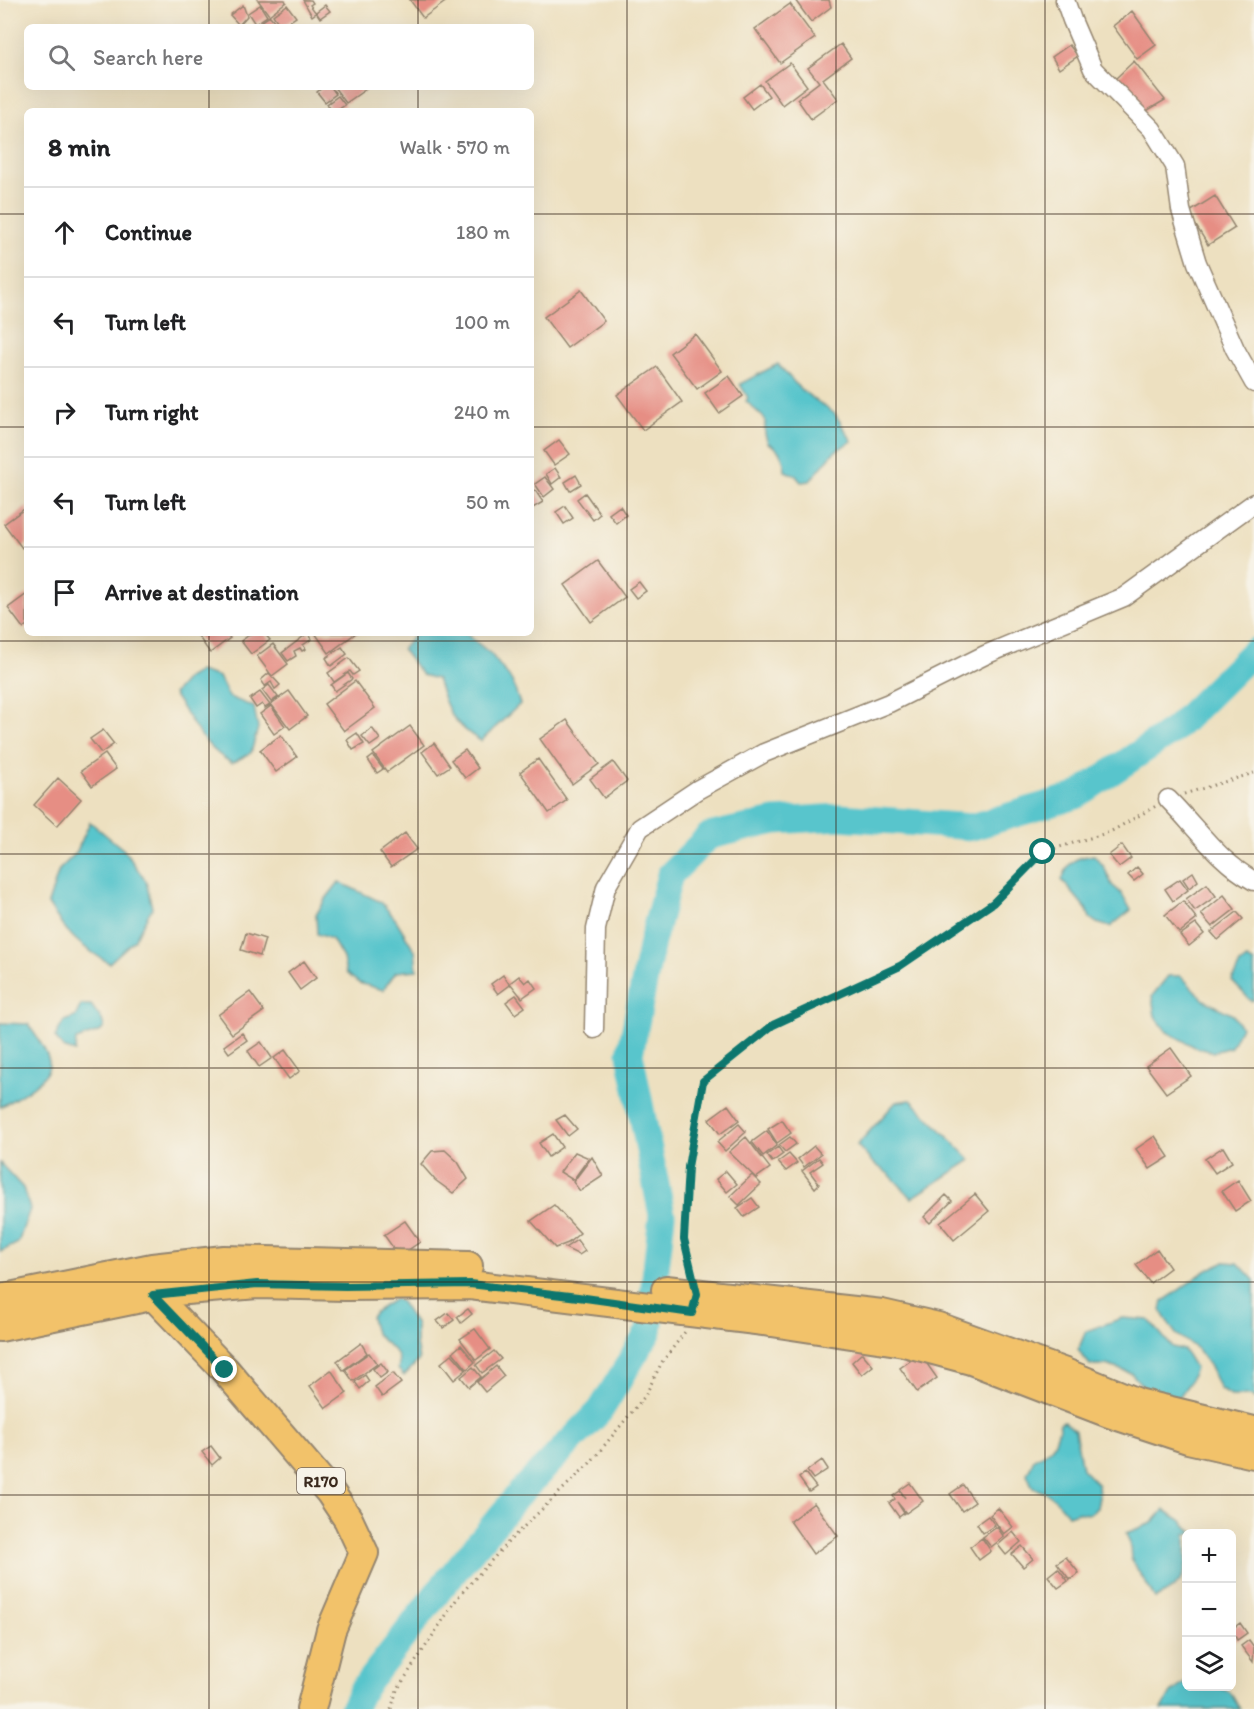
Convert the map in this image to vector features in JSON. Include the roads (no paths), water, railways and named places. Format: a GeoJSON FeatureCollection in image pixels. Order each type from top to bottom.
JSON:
{"type":"FeatureCollection","features":[{"type":"Feature","properties":{"kind":"main road"},"geometry":{"type":"LineString","coordinates":[[0,1299],[153,1268],[224,1260],[476,1266],[579,1288],[691,1303],[882,1314],[938,1327],[1055,1369],[1138,1403],[1254,1431]]}},
{"type":"Feature","properties":{"kind":"main road"},"geometry":{"type":"LineString","coordinates":[[0,1328],[153,1295],[257,1284],[345,1286],[470,1284],[579,1288]]}},
{"type":"Feature","properties":{"kind":"main road","name":"R170"},"geometry":{"type":"LineString","coordinates":[[153,1295],[225,1370],[330,1491],[348,1519],[364,1553],[331,1630],[311,1709]]}},
{"type":"Feature","properties":{"kind":"main road"},"geometry":{"type":"LineString","coordinates":[[691,1303],[772,1322],[904,1342],[971,1360],[1109,1413],[1188,1439],[1254,1454]]}},
{"type":"Feature","properties":{"kind":"street"},"geometry":{"type":"LineString","coordinates":[[1065,0],[1093,69],[1152,129],[1175,166],[1181,210],[1197,263],[1235,349],[1254,384]]}},
{"type":"Feature","properties":{"kind":"street"},"geometry":{"type":"LineString","coordinates":[[594,1029],[596,929],[606,887],[640,828],[697,790],[764,753],[890,703],[985,655],[1124,597],[1254,503]]}},
{"type":"Feature","properties":{"kind":"street"},"geometry":{"type":"LineString","coordinates":[[1168,799],[1188,818],[1212,850],[1242,875],[1254,881]]}},
{"type":"Feature","properties":{"kind":"water"},"geometry":{"type":"Polygon","coordinates":[[[778,364],[800,389],[835,414],[852,441],[834,452],[810,481],[801,482],[795,475],[785,471],[781,454],[768,443],[765,434],[765,419],[746,401],[748,398],[740,384],[778,364]]]}},
{"type":"Feature","properties":{"kind":"water"},"geometry":{"type":"Polygon","coordinates":[[[413,636],[469,636],[491,654],[512,681],[520,704],[481,741],[463,728],[452,715],[437,679],[422,675],[402,649],[413,636]]]}},
{"type":"Feature","properties":{"kind":"water"},"geometry":{"type":"Polygon","coordinates":[[[199,671],[219,677],[229,697],[254,707],[258,728],[251,753],[232,763],[205,741],[173,694],[187,678],[199,671]]]}},
{"type":"Feature","properties":{"kind":"water"},"geometry":{"type":"Polygon","coordinates":[[[90,822],[124,850],[146,881],[152,908],[134,940],[109,963],[74,938],[48,904],[59,870],[76,853],[90,822]]]}},
{"type":"Feature","properties":{"kind":"water"},"geometry":{"type":"Polygon","coordinates":[[[1094,855],[1104,867],[1112,885],[1122,894],[1131,910],[1110,927],[1090,918],[1087,910],[1062,880],[1073,861],[1094,855]]]}},
{"type":"Feature","properties":{"kind":"water"},"geometry":{"type":"Polygon","coordinates":[[[339,882],[381,902],[396,920],[415,951],[417,970],[396,972],[383,990],[359,983],[346,973],[343,958],[332,939],[317,934],[316,915],[339,882]]]}},
{"type":"Feature","properties":{"kind":"water"},"geometry":{"type":"Polygon","coordinates":[[[1247,959],[1254,963],[1254,1000],[1251,1001],[1232,981],[1240,964],[1247,959]]]}},
{"type":"Feature","properties":{"kind":"water"},"geometry":{"type":"Polygon","coordinates":[[[1168,976],[1181,976],[1204,1000],[1233,1015],[1241,1027],[1231,1047],[1213,1052],[1195,1047],[1167,1032],[1155,1016],[1152,996],[1168,976]]]}},
{"type":"Feature","properties":{"kind":"water"},"geometry":{"type":"Polygon","coordinates":[[[81,1005],[91,1005],[102,1020],[104,1027],[101,1031],[76,1040],[75,1052],[63,1048],[55,1037],[64,1021],[75,1017],[81,1005]]]}},
{"type":"Feature","properties":{"kind":"water"},"geometry":{"type":"Polygon","coordinates":[[[0,1023],[28,1024],[43,1046],[49,1061],[45,1075],[39,1082],[0,1107],[0,1023]]]}},
{"type":"Feature","properties":{"kind":"water"},"geometry":{"type":"Polygon","coordinates":[[[911,1100],[971,1160],[912,1198],[890,1175],[872,1162],[857,1145],[896,1102],[911,1100]]]}},
{"type":"Feature","properties":{"kind":"water"},"geometry":{"type":"Polygon","coordinates":[[[0,1163],[23,1188],[30,1209],[18,1243],[0,1252],[0,1163]]]}},
{"type":"Feature","properties":{"kind":"water"},"geometry":{"type":"Polygon","coordinates":[[[1224,1262],[1238,1263],[1254,1280],[1254,1399],[1251,1396],[1231,1396],[1220,1389],[1209,1365],[1197,1349],[1176,1334],[1161,1310],[1163,1301],[1207,1270],[1224,1262]]]}},
{"type":"Feature","properties":{"kind":"water"},"geometry":{"type":"Polygon","coordinates":[[[395,1299],[401,1302],[416,1325],[419,1360],[404,1376],[398,1369],[398,1357],[375,1332],[371,1317],[395,1299]]]}},
{"type":"Feature","properties":{"kind":"water"},"geometry":{"type":"Polygon","coordinates":[[[1122,1318],[1149,1320],[1172,1347],[1184,1350],[1195,1368],[1189,1383],[1175,1403],[1148,1392],[1131,1373],[1106,1365],[1090,1365],[1078,1350],[1086,1331],[1122,1318]]]}},
{"type":"Feature","properties":{"kind":"water"},"geometry":{"type":"Polygon","coordinates":[[[1064,1421],[1075,1431],[1082,1469],[1098,1485],[1097,1508],[1088,1514],[1077,1512],[1068,1515],[1053,1498],[1033,1488],[1027,1474],[1034,1459],[1046,1453],[1053,1446],[1060,1423],[1064,1421]]]}},
{"type":"Feature","properties":{"kind":"water"},"geometry":{"type":"Polygon","coordinates":[[[1164,1510],[1181,1520],[1189,1529],[1182,1529],[1181,1580],[1167,1592],[1155,1598],[1131,1559],[1130,1544],[1126,1533],[1152,1523],[1164,1510]]]}},
{"type":"Feature","properties":{"kind":"water"},"geometry":{"type":"Polygon","coordinates":[[[1182,1685],[1182,1691],[1227,1691],[1240,1709],[1162,1709],[1171,1693],[1182,1685]]]}},
{"type":"Feature","properties":{"kind":"waterway"},"geometry":{"type":"LineString","coordinates":[[353,1709],[362,1690],[441,1588],[519,1494],[600,1411],[649,1331],[662,1215],[630,1054],[652,942],[670,875],[709,836],[775,821],[840,817],[972,827],[1076,796],[1175,729],[1254,651]]}}]}
